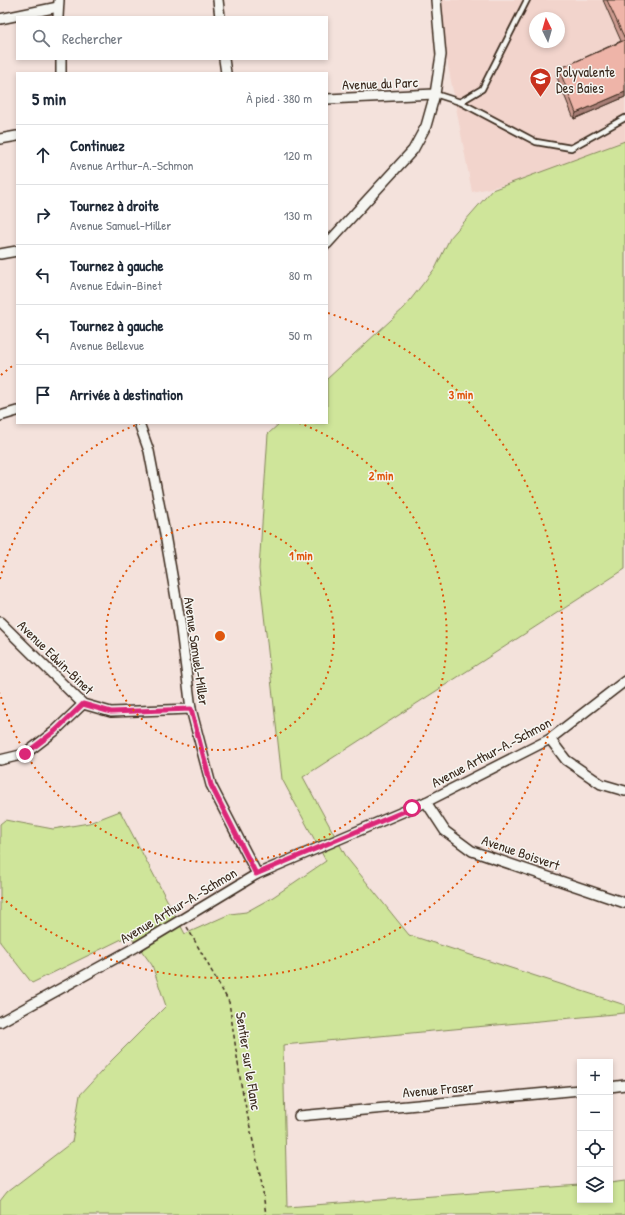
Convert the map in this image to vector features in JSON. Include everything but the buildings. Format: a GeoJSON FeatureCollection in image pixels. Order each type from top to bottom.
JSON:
{"type":"FeatureCollection","features":[{"type":"Feature","properties":{"kind":"street"},"geometry":{"type":"LineString","coordinates":[[218,0],[220,16]]}},
{"type":"Feature","properties":{"kind":"street"},"geometry":{"type":"LineString","coordinates":[[328,243],[413,150],[426,126],[435,94],[441,55],[436,0]]}},
{"type":"Feature","properties":{"kind":"street"},"geometry":{"type":"LineString","coordinates":[[0,19],[58,4],[58,16]]}},
{"type":"Feature","properties":{"kind":"street"},"geometry":{"type":"LineString","coordinates":[[61,60],[61,72]]}},
{"type":"Feature","properties":{"kind":"street"},"geometry":{"type":"LineString","coordinates":[[224,60],[226,72]]}},
{"type":"Feature","properties":{"kind":"street","name":"Avenue du Parc"},"geometry":{"type":"LineString","coordinates":[[328,99],[435,94]]}},
{"type":"Feature","properties":{"kind":"street"},"geometry":{"type":"LineString","coordinates":[[0,139],[16,136]]}},
{"type":"Feature","properties":{"kind":"street"},"geometry":{"type":"LineString","coordinates":[[0,254],[16,251]]}},
{"type":"Feature","properties":{"kind":"street"},"geometry":{"type":"LineString","coordinates":[[0,416],[16,411]]}},
{"type":"Feature","properties":{"kind":"street","name":"Avenue Samuel-Miller"},"geometry":{"type":"LineString","coordinates":[[139,424],[149,451],[164,528],[180,621],[191,709],[211,785],[256,874]]}},
{"type":"Feature","properties":{"kind":"street","name":"Avenue Edwin-Binet"},"geometry":{"type":"LineString","coordinates":[[0,622],[83,704],[111,712],[191,709]]}},
{"type":"Feature","properties":{"kind":"street","name":"Avenue Arthur-A.-Schmon"},"geometry":{"type":"LineString","coordinates":[[0,1022],[183,920],[256,874],[426,802],[550,739],[625,680]]}},
{"type":"Feature","properties":{"kind":"street"},"geometry":{"type":"LineString","coordinates":[[0,760],[25,754],[55,731],[83,704]]}},
{"type":"Feature","properties":{"kind":"street"},"geometry":{"type":"LineString","coordinates":[[550,739],[566,760],[600,784],[625,791]]}},
{"type":"Feature","properties":{"kind":"street","name":"Avenue Boisvert"},"geometry":{"type":"LineString","coordinates":[[426,802],[445,831],[472,851],[625,903]]}},
{"type":"Feature","properties":{"kind":"street"},"geometry":{"type":"LineString","coordinates":[[613,1087],[625,1085]]}},
{"type":"Feature","properties":{"kind":"street","name":"Avenue Fraser"},"geometry":{"type":"LineString","coordinates":[[299,1116],[577,1090]]}},
{"type":"Feature","properties":{"kind":"lane"},"geometry":{"type":"LineString","coordinates":[[460,102],[482,89],[527,0]]}},
{"type":"Feature","properties":{"kind":"lane"},"geometry":{"type":"LineString","coordinates":[[435,94],[460,102],[536,142],[571,148],[625,118]]}},
{"type":"Feature","properties":{"kind":"path","name":"Sentier sur le Flanc"},"geometry":{"type":"LineString","coordinates":[[183,920],[229,1002],[241,1084],[262,1185],[266,1215]]}},
{"type":"Feature","properties":{"kind":"shaded area","name":"Polyvalente Des Baies"},"geometry":{"type":"Polygon","coordinates":[[[439,0],[625,0],[625,157],[472,192],[441,28],[439,0]]]}},
{"type":"Feature","properties":{"kind":"green space"},"geometry":{"type":"Polygon","coordinates":[[[625,141],[625,569],[303,777],[347,858],[409,935],[625,1005],[625,1013],[283,1045],[287,1207],[577,1185],[577,1203],[613,1203],[613,1183],[625,1181],[625,1215],[0,1215],[0,1201],[7,1192],[72,1142],[80,1095],[111,1061],[166,1006],[152,965],[130,935],[32,983],[0,942],[0,824],[5,820],[53,829],[89,823],[120,811],[185,934],[230,914],[246,912],[273,897],[326,861],[282,779],[259,569],[268,434],[279,424],[328,424],[328,378],[404,308],[436,267],[450,238],[492,190],[625,141]]]}},
{"type":"Feature","properties":{"kind":"place","name":"Polyvalente Des Baies"},"geometry":{"type":"Point","coordinates":[540,98]}},
{"type":"Feature","properties":{"kind":"route"},"geometry":{"type":"LineString","coordinates":[[25,754],[55,731],[83,704],[111,712],[191,709],[211,785],[256,874],[412,808]]}}]}
